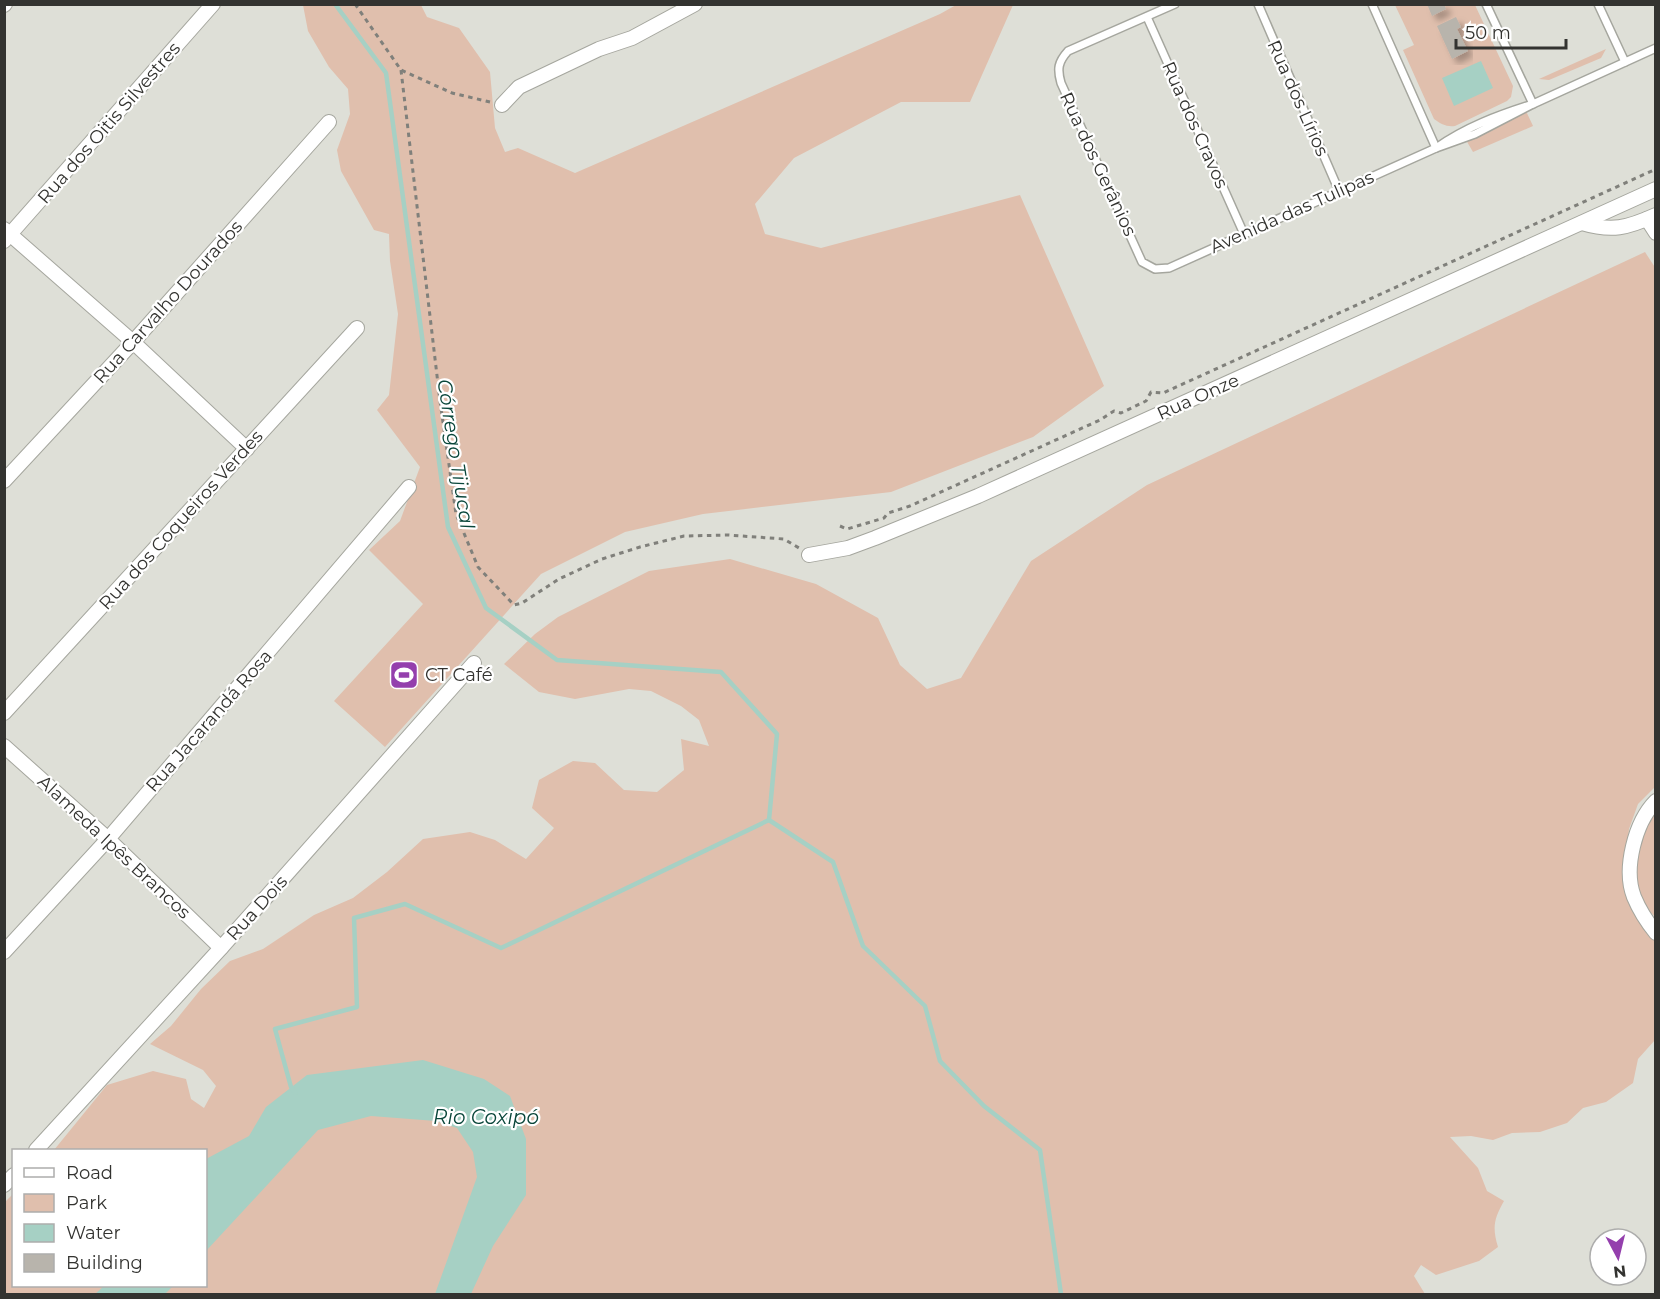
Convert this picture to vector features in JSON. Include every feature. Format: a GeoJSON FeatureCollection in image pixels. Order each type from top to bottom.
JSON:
{"type":"FeatureCollection","features":[{"type":"Feature","properties":{"kind":"street","name":"Rua dos Oitis Silvestres"},"geometry":{"type":"LineString","coordinates":[[7,235],[213,4]]}},
{"type":"Feature","properties":{"kind":"street"},"geometry":{"type":"LineString","coordinates":[[501,105],[519,87],[599,49],[632,38],[670,10],[695,4]]}},
{"type":"Feature","properties":{"kind":"street","name":"Rua Carvalho Dourados"},"geometry":{"type":"LineString","coordinates":[[4,481],[133,342],[329,122]]}},
{"type":"Feature","properties":{"kind":"street","name":"Rua Onze"},"geometry":{"type":"LineString","coordinates":[[809,555],[848,548],[978,496],[1656,189]]}},
{"type":"Feature","properties":{"kind":"street"},"geometry":{"type":"LineString","coordinates":[[1582,223],[1606,229],[1620,228],[1651,217],[1656,233]]}},
{"type":"Feature","properties":{"kind":"street"},"geometry":{"type":"LineString","coordinates":[[7,235],[133,342],[247,448]]}},
{"type":"Feature","properties":{"kind":"street","name":"Rua dos Coqueiros Verdes"},"geometry":{"type":"LineString","coordinates":[[4,713],[357,328]]}},
{"type":"Feature","properties":{"kind":"street","name":"Rua Jacarandá Rosa"},"geometry":{"type":"LineString","coordinates":[[4,952],[108,839],[409,487]]}},
{"type":"Feature","properties":{"kind":"street","name":"Rua Dois"},"geometry":{"type":"LineString","coordinates":[[37,1149],[221,948],[474,663]]}},
{"type":"Feature","properties":{"kind":"street","name":"Alameda Ipês Brancos"},"geometry":{"type":"LineString","coordinates":[[4,746],[108,839],[221,948]]}},
{"type":"Feature","properties":{"kind":"street"},"geometry":{"type":"LineString","coordinates":[[1656,801],[1643,815],[1637,830],[1630,878],[1633,896],[1656,933]]}},
{"type":"Feature","properties":{"kind":"lane"},"geometry":{"type":"LineString","coordinates":[[1147,17],[1175,4]]}},
{"type":"Feature","properties":{"kind":"lane","name":"Rua dos Lírios"},"geometry":{"type":"LineString","coordinates":[[1258,4],[1339,191]]}},
{"type":"Feature","properties":{"kind":"lane"},"geometry":{"type":"LineString","coordinates":[[1372,4],[1436,148]]}},
{"type":"Feature","properties":{"kind":"lane"},"geometry":{"type":"LineString","coordinates":[[1486,4],[1533,104]]}},
{"type":"Feature","properties":{"kind":"lane"},"geometry":{"type":"LineString","coordinates":[[1598,4],[1625,62]]}},
{"type":"Feature","properties":{"kind":"lane","name":"Rua dos Gerânios"},"geometry":{"type":"LineString","coordinates":[[1147,17],[1068,51],[1058,66],[1061,83],[1142,262],[1148,266]]}},
{"type":"Feature","properties":{"kind":"lane","name":"Rua dos Cravos"},"geometry":{"type":"LineString","coordinates":[[1147,17],[1244,234]]}},
{"type":"Feature","properties":{"kind":"lane","name":"Avenida das Tulipas"},"geometry":{"type":"LineString","coordinates":[[1148,266],[1155,269],[1169,268],[1436,148],[1458,132],[1533,104],[1656,48]]}},
{"type":"Feature","properties":{"kind":"path"},"geometry":{"type":"LineString","coordinates":[[355,4],[401,70],[456,514],[478,567],[514,605],[522,603],[559,579],[602,559],[684,536],[728,535],[784,539],[809,555]]}},
{"type":"Feature","properties":{"kind":"path"},"geometry":{"type":"LineString","coordinates":[[401,70],[452,93],[501,105]]}},
{"type":"Feature","properties":{"kind":"path"},"geometry":{"type":"LineString","coordinates":[[840,526],[847,530],[885,518],[888,513],[910,506],[1100,420],[1114,411],[1120,413],[1146,401],[1151,392],[1163,393],[1656,169]]}},
{"type":"Feature","properties":{"kind":"green space"},"geometry":{"type":"Polygon","coordinates":[[[303,5],[421,5],[427,17],[459,28],[490,72],[495,128],[505,152],[518,148],[575,173],[956,5],[1013,5],[970,102],[901,102],[794,158],[755,204],[765,234],[821,248],[1020,195],[1104,386],[1033,437],[891,492],[703,514],[625,532],[541,574],[385,747],[334,701],[423,604],[369,550],[400,521],[420,467],[377,410],[389,395],[398,314],[390,261],[389,234],[374,230],[341,171],[337,150],[350,114],[348,89],[329,67],[308,31],[303,5]]]}},
{"type":"Feature","properties":{"kind":"green space"},"geometry":{"type":"Polygon","coordinates":[[[1395,5],[1475,5],[1513,86],[1511,97],[1455,126],[1444,125],[1434,119],[1403,50],[1414,45],[1395,5]]]}},
{"type":"Feature","properties":{"kind":"green space"},"geometry":{"type":"Polygon","coordinates":[[[1606,49],[1601,58],[1549,80],[1539,79],[1606,49]]]}},
{"type":"Feature","properties":{"kind":"green space"},"geometry":{"type":"Polygon","coordinates":[[[1526,111],[1533,126],[1473,152],[1466,140],[1526,111]]]}},
{"type":"Feature","properties":{"kind":"green space"},"geometry":{"type":"Polygon","coordinates":[[[1645,252],[1656,269],[1656,786],[1638,804],[1629,829],[1625,867],[1650,934],[1655,941],[1655,1040],[1638,1059],[1633,1083],[1606,1102],[1583,1108],[1567,1123],[1540,1132],[1512,1133],[1493,1140],[1471,1136],[1450,1137],[1478,1168],[1487,1191],[1504,1201],[1495,1223],[1498,1247],[1479,1261],[1436,1275],[1421,1265],[1414,1276],[1425,1294],[5,1294],[5,1202],[12,1195],[12,1287],[207,1287],[207,1149],[55,1149],[107,1085],[153,1071],[186,1079],[191,1099],[204,1108],[216,1086],[203,1070],[150,1044],[171,1026],[201,989],[230,961],[263,949],[314,915],[353,898],[387,872],[423,839],[470,832],[495,840],[526,859],[554,828],[532,808],[539,780],[573,761],[595,763],[624,790],[657,792],[684,770],[681,739],[709,746],[699,720],[681,706],[651,691],[629,689],[575,699],[539,692],[504,664],[535,634],[558,617],[649,571],[730,559],[816,584],[878,618],[900,665],[927,689],[961,678],[1031,561],[1147,485],[1645,252]]]}},
{"type":"Feature","properties":{"kind":"green space"},"geometry":{"type":"Polygon","coordinates":[[[1655,812],[1655,917],[1643,903],[1636,881],[1636,868],[1644,832],[1655,812]]]}},
{"type":"Feature","properties":{"kind":"water"},"geometry":{"type":"Polygon","coordinates":[[[1481,61],[1493,88],[1454,106],[1442,78],[1481,61]]]}},
{"type":"Feature","properties":{"kind":"water","name":"Rio Coxipó"},"geometry":{"type":"Polygon","coordinates":[[[423,1060],[484,1079],[510,1096],[526,1139],[526,1195],[493,1246],[471,1294],[435,1294],[477,1177],[473,1152],[457,1128],[436,1121],[371,1116],[318,1130],[207,1250],[207,1158],[249,1136],[266,1107],[307,1075],[423,1060]]]}},
{"type":"Feature","properties":{"kind":"water"},"geometry":{"type":"Polygon","coordinates":[[[103,1287],[172,1287],[165,1294],[95,1294],[103,1287]]]}},
{"type":"Feature","properties":{"kind":"building"},"geometry":{"type":"Polygon","coordinates":[[[1427,4],[1444,4],[1446,9],[1432,16],[1427,4]]]}},
{"type":"Feature","properties":{"kind":"building"},"geometry":{"type":"Polygon","coordinates":[[[1456,17],[1461,27],[1457,29],[1468,51],[1452,59],[1437,26],[1456,17]]]}},
{"type":"Feature","properties":{"kind":"waterway","name":"Córrego Tijucal"},"geometry":{"type":"LineString","coordinates":[[335,4],[386,73],[448,527],[486,608],[557,660],[721,672],[777,734],[769,820],[833,862],[863,946],[925,1006],[940,1061],[984,1106],[1040,1150],[1061,1294]]}},
{"type":"Feature","properties":{"kind":"waterway","name":"Córrego Tijucal"},"geometry":{"type":"LineString","coordinates":[[295,1093],[291,1087],[275,1029],[357,1007],[354,918],[405,904],[501,948],[769,820]]}},
{"type":"Feature","properties":{"kind":"place","name":"CT Café"},"geometry":{"type":"Point","coordinates":[404,675]}}]}
